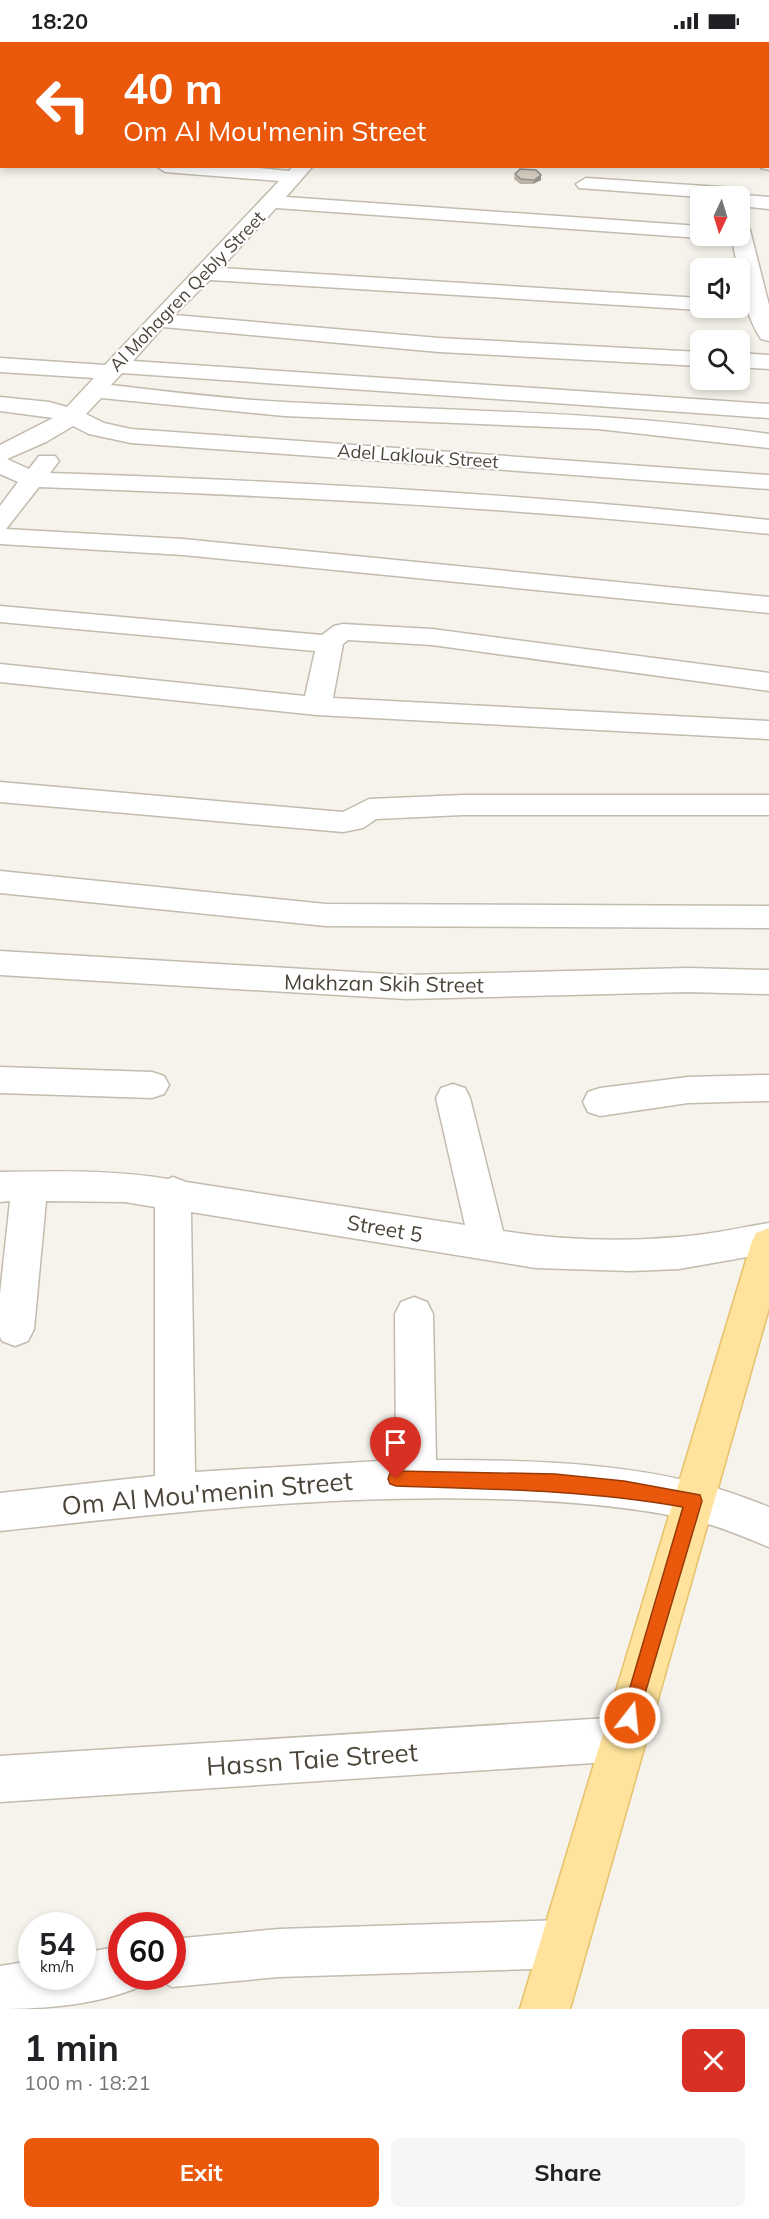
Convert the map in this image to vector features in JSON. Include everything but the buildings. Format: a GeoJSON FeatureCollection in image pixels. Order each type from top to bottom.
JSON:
{"type":"FeatureCollection","features":[{"type":"Feature","properties":{"kind":"main road"},"geometry":{"type":"LineString","coordinates":[[545,2009],[769,1244]]}},
{"type":"Feature","properties":{"kind":"street"},"geometry":{"type":"LineString","coordinates":[[210,168],[299,172]]}},
{"type":"Feature","properties":{"kind":"street","name":"Al Mohagren Qebly Street"},"geometry":{"type":"LineString","coordinates":[[68,419],[157,320],[205,273],[299,172]]}},
{"type":"Feature","properties":{"kind":"street"},"geometry":{"type":"LineString","coordinates":[[586,184],[690,189]]}},
{"type":"Feature","properties":{"kind":"street"},"geometry":{"type":"LineString","coordinates":[[750,196],[769,203]]}},
{"type":"Feature","properties":{"kind":"street"},"geometry":{"type":"LineString","coordinates":[[271,202],[690,231]]}},
{"type":"Feature","properties":{"kind":"street"},"geometry":{"type":"LineString","coordinates":[[749,246],[760,273],[750,304]]}},
{"type":"Feature","properties":{"kind":"street"},"geometry":{"type":"LineString","coordinates":[[205,273],[690,303]]}},
{"type":"Feature","properties":{"kind":"street"},"geometry":{"type":"LineString","coordinates":[[750,308],[769,334]]}},
{"type":"Feature","properties":{"kind":"street"},"geometry":{"type":"LineString","coordinates":[[157,320],[439,345],[690,358]]}},
{"type":"Feature","properties":{"kind":"street"},"geometry":{"type":"LineString","coordinates":[[750,361],[769,362]]}},
{"type":"Feature","properties":{"kind":"street"},"geometry":{"type":"LineString","coordinates":[[0,365],[112,369],[769,411]]}},
{"type":"Feature","properties":{"kind":"street"},"geometry":{"type":"LineString","coordinates":[[94,390],[258,407],[448,414],[721,433],[769,441]]}},
{"type":"Feature","properties":{"kind":"street","name":"Adel Laklouk Street"},"geometry":{"type":"LineString","coordinates":[[0,404],[49,409],[68,419],[97,429],[131,436],[769,482]]}},
{"type":"Feature","properties":{"kind":"street"},"geometry":{"type":"LineString","coordinates":[[0,453],[38,437],[68,419]]}},
{"type":"Feature","properties":{"kind":"street"},"geometry":{"type":"LineString","coordinates":[[0,524],[52,454],[68,419]]}},
{"type":"Feature","properties":{"kind":"street"},"geometry":{"type":"LineString","coordinates":[[0,465],[33,480],[320,489],[675,516],[769,527]]}},
{"type":"Feature","properties":{"kind":"street"},"geometry":{"type":"LineString","coordinates":[[0,536],[183,547],[769,605]]}},
{"type":"Feature","properties":{"kind":"street"},"geometry":{"type":"LineString","coordinates":[[0,614],[330,644]]}},
{"type":"Feature","properties":{"kind":"street"},"geometry":{"type":"LineString","coordinates":[[317,706],[330,644],[334,637],[343,632],[432,637],[769,682]]}},
{"type":"Feature","properties":{"kind":"street"},"geometry":{"type":"LineString","coordinates":[[0,673],[317,706],[769,730]]}},
{"type":"Feature","properties":{"kind":"street"},"geometry":{"type":"LineString","coordinates":[[0,792],[343,822],[353,821],[369,809],[452,805],[769,805]]}},
{"type":"Feature","properties":{"kind":"street"},"geometry":{"type":"LineString","coordinates":[[0,882],[235,908],[326,915],[769,917]]}},
{"type":"Feature","properties":{"kind":"street","name":"Makhzan Skih Street"},"geometry":{"type":"LineString","coordinates":[[0,963],[395,986],[678,980],[769,982]]}},
{"type":"Feature","properties":{"kind":"street"},"geometry":{"type":"LineString","coordinates":[[0,1080],[152,1085]]}},
{"type":"Feature","properties":{"kind":"street"},"geometry":{"type":"LineString","coordinates":[[600,1102],[688,1090],[769,1088]]}},
{"type":"Feature","properties":{"kind":"street"},"geometry":{"type":"LineString","coordinates":[[453,1098],[468,1169],[488,1245]]}},
{"type":"Feature","properties":{"kind":"street"},"geometry":{"type":"LineString","coordinates":[[15,1186],[15,1329]]}},
{"type":"Feature","properties":{"kind":"street","name":"Street 5"},"geometry":{"type":"LineString","coordinates":[[15,1186],[125,1186],[173,1192],[548,1253],[631,1255],[678,1252],[769,1238]]}},
{"type":"Feature","properties":{"kind":"street"},"geometry":{"type":"LineString","coordinates":[[173,1192],[175,1493]]}},
{"type":"Feature","properties":{"kind":"street"},"geometry":{"type":"LineString","coordinates":[[414,1314],[416,1478]]}},
{"type":"Feature","properties":{"kind":"street","name":"Om Al Mou'menin Street"},"geometry":{"type":"LineString","coordinates":[[0,1512],[175,1493],[336,1480],[416,1478],[555,1482],[624,1488],[694,1501],[769,1527]]}},
{"type":"Feature","properties":{"kind":"street","name":"Hassn Taie Street"},"geometry":{"type":"LineString","coordinates":[[0,1779],[624,1739]]}},
{"type":"Feature","properties":{"kind":"street"},"geometry":{"type":"LineString","coordinates":[[186,1962],[279,1953],[564,1944]]}},
{"type":"Feature","properties":{"kind":"street"},"geometry":{"type":"LineString","coordinates":[[0,1990],[18,1987]]}},
{"type":"Feature","properties":{"kind":"route"},"geometry":{"type":"LineString","coordinates":[[396,1479],[555,1482],[624,1488],[694,1501],[630,1718]]}}]}
